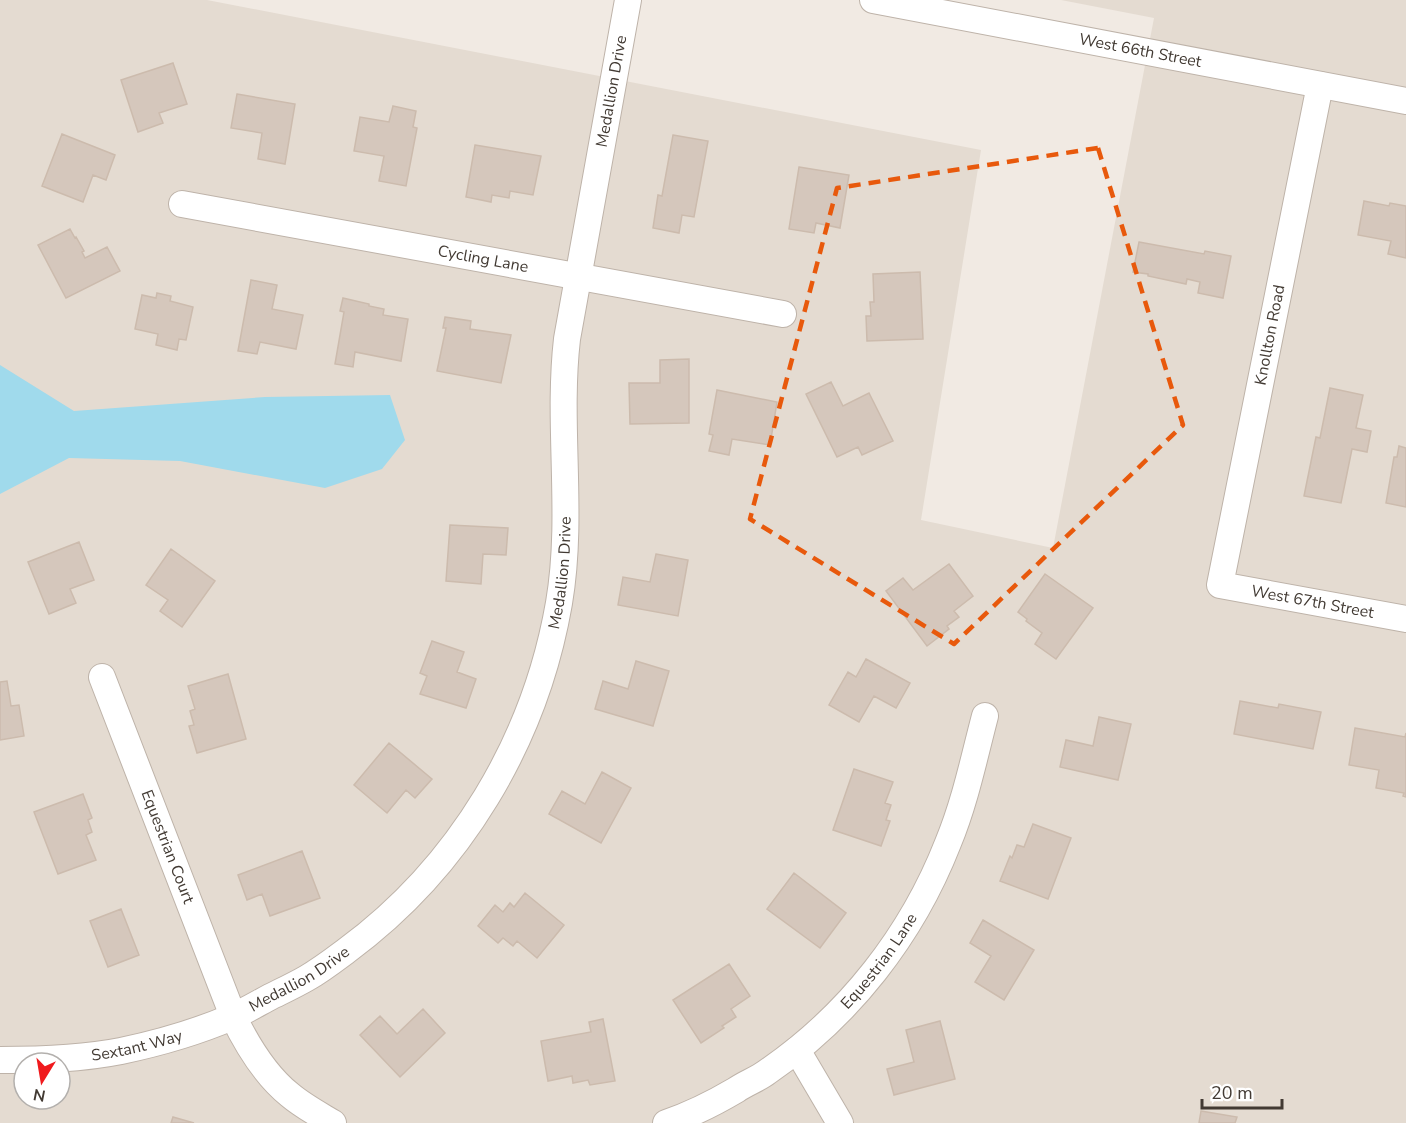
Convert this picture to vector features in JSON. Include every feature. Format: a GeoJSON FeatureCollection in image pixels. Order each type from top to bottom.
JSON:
{"type":"FeatureCollection","features":[{"type":"Feature","properties":{"kind":"street","name":"Medallion Drive"},"geometry":{"type":"LineString","coordinates":[[233,1016],[309,977],[369,934],[396,910],[438,865],[468,827],[494,785],[526,719],[549,649],[559,601],[565,553],[566,517],[565,355],[628,0]]}},
{"type":"Feature","properties":{"kind":"street","name":"West 66th Street"},"geometry":{"type":"LineString","coordinates":[[873,0],[1406,101]]}},
{"type":"Feature","properties":{"kind":"street","name":"Knollton Road"},"geometry":{"type":"LineString","coordinates":[[1220,585],[1320,85]]}},
{"type":"Feature","properties":{"kind":"street","name":"Cycling Lane"},"geometry":{"type":"LineString","coordinates":[[182,204],[783,314]]}},
{"type":"Feature","properties":{"kind":"street","name":"West 67th Street"},"geometry":{"type":"LineString","coordinates":[[1220,585],[1406,619]]}},
{"type":"Feature","properties":{"kind":"street","name":"Equestrian Court"},"geometry":{"type":"LineString","coordinates":[[102,677],[233,1016]]}},
{"type":"Feature","properties":{"kind":"street","name":"Equestrian Lane"},"geometry":{"type":"LineString","coordinates":[[666,1123],[724,1098],[767,1072],[825,1025],[868,980],[898,939],[923,898],[950,840],[985,716]]}},
{"type":"Feature","properties":{"kind":"street","name":"Sextant Way"},"geometry":{"type":"LineString","coordinates":[[0,1060],[40,1060],[119,1052],[196,1031],[233,1016]]}},
{"type":"Feature","properties":{"kind":"street"},"geometry":{"type":"LineString","coordinates":[[233,1016],[244,1038],[278,1083],[289,1094],[333,1123]]}},
{"type":"Feature","properties":{"kind":"street"},"geometry":{"type":"LineString","coordinates":[[797,1050],[840,1123]]}},
{"type":"Feature","properties":{"kind":"highlighted area"},"geometry":{"type":"Polygon","coordinates":[[[1098,148],[1183,425],[954,644],[750,519],[837,188],[1098,148]]]}},
{"type":"Feature","properties":{"kind":"shaded area"},"geometry":{"type":"Polygon","coordinates":[[[0,0],[207,0],[981,150],[921,520],[1053,548],[1154,18],[1061,0],[1406,0],[1406,1123],[0,1123],[0,0]]]}},
{"type":"Feature","properties":{"kind":"water"},"geometry":{"type":"Polygon","coordinates":[[[0,365],[74,411],[265,397],[390,395],[405,440],[382,469],[325,488],[180,461],[69,458],[0,494],[0,365]]]}},
{"type":"Feature","properties":{"kind":"building"},"geometry":{"type":"Polygon","coordinates":[[[173,63],[187,104],[159,113],[163,123],[138,132],[121,80],[173,63]]]}},
{"type":"Feature","properties":{"kind":"building"},"geometry":{"type":"Polygon","coordinates":[[[237,94],[295,104],[285,164],[258,159],[262,133],[231,128],[237,94]]]}},
{"type":"Feature","properties":{"kind":"building"},"geometry":{"type":"Polygon","coordinates":[[[393,106],[416,111],[413,127],[417,128],[406,186],[379,181],[384,156],[354,151],[360,117],[389,122],[393,106]]]}},
{"type":"Feature","properties":{"kind":"building"},"geometry":{"type":"Polygon","coordinates":[[[62,134],[115,155],[106,180],[93,175],[83,202],[42,186],[62,134]]]}},
{"type":"Feature","properties":{"kind":"building"},"geometry":{"type":"Polygon","coordinates":[[[673,135],[708,141],[694,217],[682,215],[679,233],[653,228],[658,195],[662,196],[673,135]]]}},
{"type":"Feature","properties":{"kind":"building"},"geometry":{"type":"Polygon","coordinates":[[[475,145],[541,156],[533,195],[510,191],[509,198],[492,195],[491,202],[466,197],[475,145]]]}},
{"type":"Feature","properties":{"kind":"building"},"geometry":{"type":"Polygon","coordinates":[[[799,167],[849,175],[840,228],[816,223],[814,233],[789,229],[799,167]]]}},
{"type":"Feature","properties":{"kind":"building"},"geometry":{"type":"Polygon","coordinates":[[[1364,201],[1389,206],[1390,203],[1406,206],[1406,258],[1388,254],[1391,241],[1358,235],[1364,201]]]}},
{"type":"Feature","properties":{"kind":"building"},"geometry":{"type":"Polygon","coordinates":[[[70,229],[84,251],[82,252],[85,258],[107,247],[120,271],[66,298],[38,245],[70,229]]]}},
{"type":"Feature","properties":{"kind":"building"},"geometry":{"type":"Polygon","coordinates":[[[1139,242],[1204,254],[1205,251],[1231,256],[1223,298],[1198,293],[1200,282],[1187,279],[1186,284],[1133,272],[1139,242]]]}},
{"type":"Feature","properties":{"kind":"building"},"geometry":{"type":"Polygon","coordinates":[[[920,272],[923,339],[867,341],[866,316],[871,316],[870,302],[874,302],[873,274],[920,272]]]}},
{"type":"Feature","properties":{"kind":"building"},"geometry":{"type":"Polygon","coordinates":[[[251,280],[277,285],[272,309],[303,315],[296,349],[260,342],[257,354],[238,351],[251,280]]]}},
{"type":"Feature","properties":{"kind":"building"},"geometry":{"type":"Polygon","coordinates":[[[157,293],[171,296],[170,301],[193,307],[186,340],[179,339],[177,350],[156,345],[158,334],[135,329],[142,295],[156,298],[157,293]]]}},
{"type":"Feature","properties":{"kind":"building"},"geometry":{"type":"Polygon","coordinates":[[[343,298],[384,309],[383,315],[408,319],[401,361],[355,352],[353,367],[335,364],[344,312],[340,311],[343,298]]]}},
{"type":"Feature","properties":{"kind":"building"},"geometry":{"type":"Polygon","coordinates":[[[445,317],[471,321],[470,329],[511,335],[501,383],[437,371],[446,328],[443,328],[445,317]]]}},
{"type":"Feature","properties":{"kind":"building"},"geometry":{"type":"Polygon","coordinates":[[[689,359],[689,423],[630,424],[629,383],[660,383],[660,360],[689,359]]]}},
{"type":"Feature","properties":{"kind":"building"},"geometry":{"type":"Polygon","coordinates":[[[831,382],[843,406],[869,393],[893,441],[862,455],[858,447],[837,457],[806,394],[831,382]]]}},
{"type":"Feature","properties":{"kind":"building"},"geometry":{"type":"Polygon","coordinates":[[[1330,388],[1363,395],[1356,428],[1371,431],[1367,452],[1352,449],[1341,503],[1304,496],[1316,437],[1320,438],[1330,388]]]}},
{"type":"Feature","properties":{"kind":"building"},"geometry":{"type":"Polygon","coordinates":[[[717,390],[777,402],[770,445],[732,439],[729,455],[709,451],[713,435],[709,434],[717,390]]]}},
{"type":"Feature","properties":{"kind":"building"},"geometry":{"type":"Polygon","coordinates":[[[1399,446],[1406,448],[1406,507],[1386,503],[1394,457],[1397,457],[1399,446]]]}},
{"type":"Feature","properties":{"kind":"building"},"geometry":{"type":"Polygon","coordinates":[[[450,525],[508,528],[506,555],[483,554],[481,584],[446,581],[450,525]]]}},
{"type":"Feature","properties":{"kind":"building"},"geometry":{"type":"Polygon","coordinates":[[[79,542],[94,580],[70,589],[76,603],[49,614],[28,562],[79,542]]]}},
{"type":"Feature","properties":{"kind":"building"},"geometry":{"type":"Polygon","coordinates":[[[171,549],[215,581],[182,627],[160,611],[168,600],[146,585],[171,549]]]}},
{"type":"Feature","properties":{"kind":"building"},"geometry":{"type":"Polygon","coordinates":[[[656,554],[688,560],[678,616],[618,605],[623,577],[650,582],[656,554]]]}},
{"type":"Feature","properties":{"kind":"building"},"geometry":{"type":"Polygon","coordinates":[[[949,564],[973,596],[954,611],[959,617],[947,626],[949,629],[927,646],[886,591],[903,578],[913,590],[949,564]]]}},
{"type":"Feature","properties":{"kind":"building"},"geometry":{"type":"Polygon","coordinates":[[[1045,574],[1093,608],[1056,659],[1035,644],[1042,633],[1018,612],[1045,574]]]}},
{"type":"Feature","properties":{"kind":"building"},"geometry":{"type":"Polygon","coordinates":[[[432,641],[464,652],[457,672],[476,679],[466,708],[420,694],[427,676],[420,673],[432,641]]]}},
{"type":"Feature","properties":{"kind":"building"},"geometry":{"type":"Polygon","coordinates":[[[866,659],[910,683],[896,708],[874,696],[859,722],[829,705],[848,672],[856,677],[866,659]]]}},
{"type":"Feature","properties":{"kind":"building"},"geometry":{"type":"Polygon","coordinates":[[[636,661],[669,671],[653,726],[595,709],[603,681],[628,689],[636,661]]]}},
{"type":"Feature","properties":{"kind":"building"},"geometry":{"type":"Polygon","coordinates":[[[228,674],[246,739],[197,753],[189,726],[194,725],[190,711],[195,709],[188,686],[228,674]]]}},
{"type":"Feature","properties":{"kind":"building"},"geometry":{"type":"Polygon","coordinates":[[[7,681],[11,706],[19,705],[24,736],[0,740],[0,682],[7,681]]]}},
{"type":"Feature","properties":{"kind":"building"},"geometry":{"type":"Polygon","coordinates":[[[1240,701],[1278,708],[1279,704],[1321,712],[1313,749],[1234,734],[1240,701]]]}},
{"type":"Feature","properties":{"kind":"building"},"geometry":{"type":"Polygon","coordinates":[[[1099,717],[1131,724],[1118,780],[1060,767],[1066,740],[1093,746],[1099,717]]]}},
{"type":"Feature","properties":{"kind":"building"},"geometry":{"type":"Polygon","coordinates":[[[1355,728],[1405,737],[1406,733],[1406,797],[1403,796],[1404,793],[1376,788],[1379,770],[1349,765],[1355,728]]]}},
{"type":"Feature","properties":{"kind":"building"},"geometry":{"type":"Polygon","coordinates":[[[389,743],[432,779],[415,798],[406,790],[387,813],[354,785],[389,743]]]}},
{"type":"Feature","properties":{"kind":"building"},"geometry":{"type":"Polygon","coordinates":[[[854,769],[893,782],[885,803],[891,805],[886,820],[890,821],[881,846],[833,830],[854,769]]]}},
{"type":"Feature","properties":{"kind":"building"},"geometry":{"type":"Polygon","coordinates":[[[602,772],[631,788],[601,843],[549,814],[562,791],[585,804],[602,772]]]}},
{"type":"Feature","properties":{"kind":"building"},"geometry":{"type":"Polygon","coordinates":[[[83,794],[92,818],[88,820],[92,832],[86,835],[96,860],[58,874],[34,812],[83,794]]]}},
{"type":"Feature","properties":{"kind":"building"},"geometry":{"type":"Polygon","coordinates":[[[1033,824],[1071,838],[1048,899],[1000,881],[1010,856],[1012,858],[1017,845],[1024,847],[1033,824]]]}},
{"type":"Feature","properties":{"kind":"building"},"geometry":{"type":"Polygon","coordinates":[[[302,851],[320,898],[270,916],[262,894],[247,900],[238,875],[302,851]]]}},
{"type":"Feature","properties":{"kind":"building"},"geometry":{"type":"Polygon","coordinates":[[[794,873],[846,913],[820,948],[767,909],[794,873]]]}},
{"type":"Feature","properties":{"kind":"building"},"geometry":{"type":"Polygon","coordinates":[[[525,893],[564,925],[537,958],[517,941],[513,946],[503,938],[498,943],[478,926],[495,905],[503,912],[510,903],[514,907],[525,893]]]}},
{"type":"Feature","properties":{"kind":"building"},"geometry":{"type":"Polygon","coordinates":[[[121,909],[139,955],[108,967],[90,921],[121,909]]]}},
{"type":"Feature","properties":{"kind":"building"},"geometry":{"type":"Polygon","coordinates":[[[983,920],[1034,950],[1004,1000],[975,982],[991,956],[970,943],[983,920]]]}},
{"type":"Feature","properties":{"kind":"building"},"geometry":{"type":"Polygon","coordinates":[[[729,964],[750,996],[731,1009],[736,1017],[701,1043],[673,1000],[729,964]]]}},
{"type":"Feature","properties":{"kind":"building"},"geometry":{"type":"Polygon","coordinates":[[[423,1009],[445,1033],[400,1077],[360,1035],[380,1016],[397,1034],[423,1009]]]}},
{"type":"Feature","properties":{"kind":"building"},"geometry":{"type":"Polygon","coordinates":[[[603,1019],[615,1081],[590,1085],[588,1080],[573,1083],[572,1076],[548,1081],[541,1041],[591,1032],[589,1022],[603,1019]]]}},
{"type":"Feature","properties":{"kind":"building"},"geometry":{"type":"Polygon","coordinates":[[[940,1021],[955,1079],[894,1095],[887,1069],[914,1062],[906,1030],[940,1021]]]}},
{"type":"Feature","properties":{"kind":"building"},"geometry":{"type":"Polygon","coordinates":[[[1201,1111],[1237,1117],[1235,1123],[1199,1123],[1201,1111]]]}},
{"type":"Feature","properties":{"kind":"building"},"geometry":{"type":"Polygon","coordinates":[[[173,1117],[194,1123],[171,1123],[173,1117]]]}}]}
